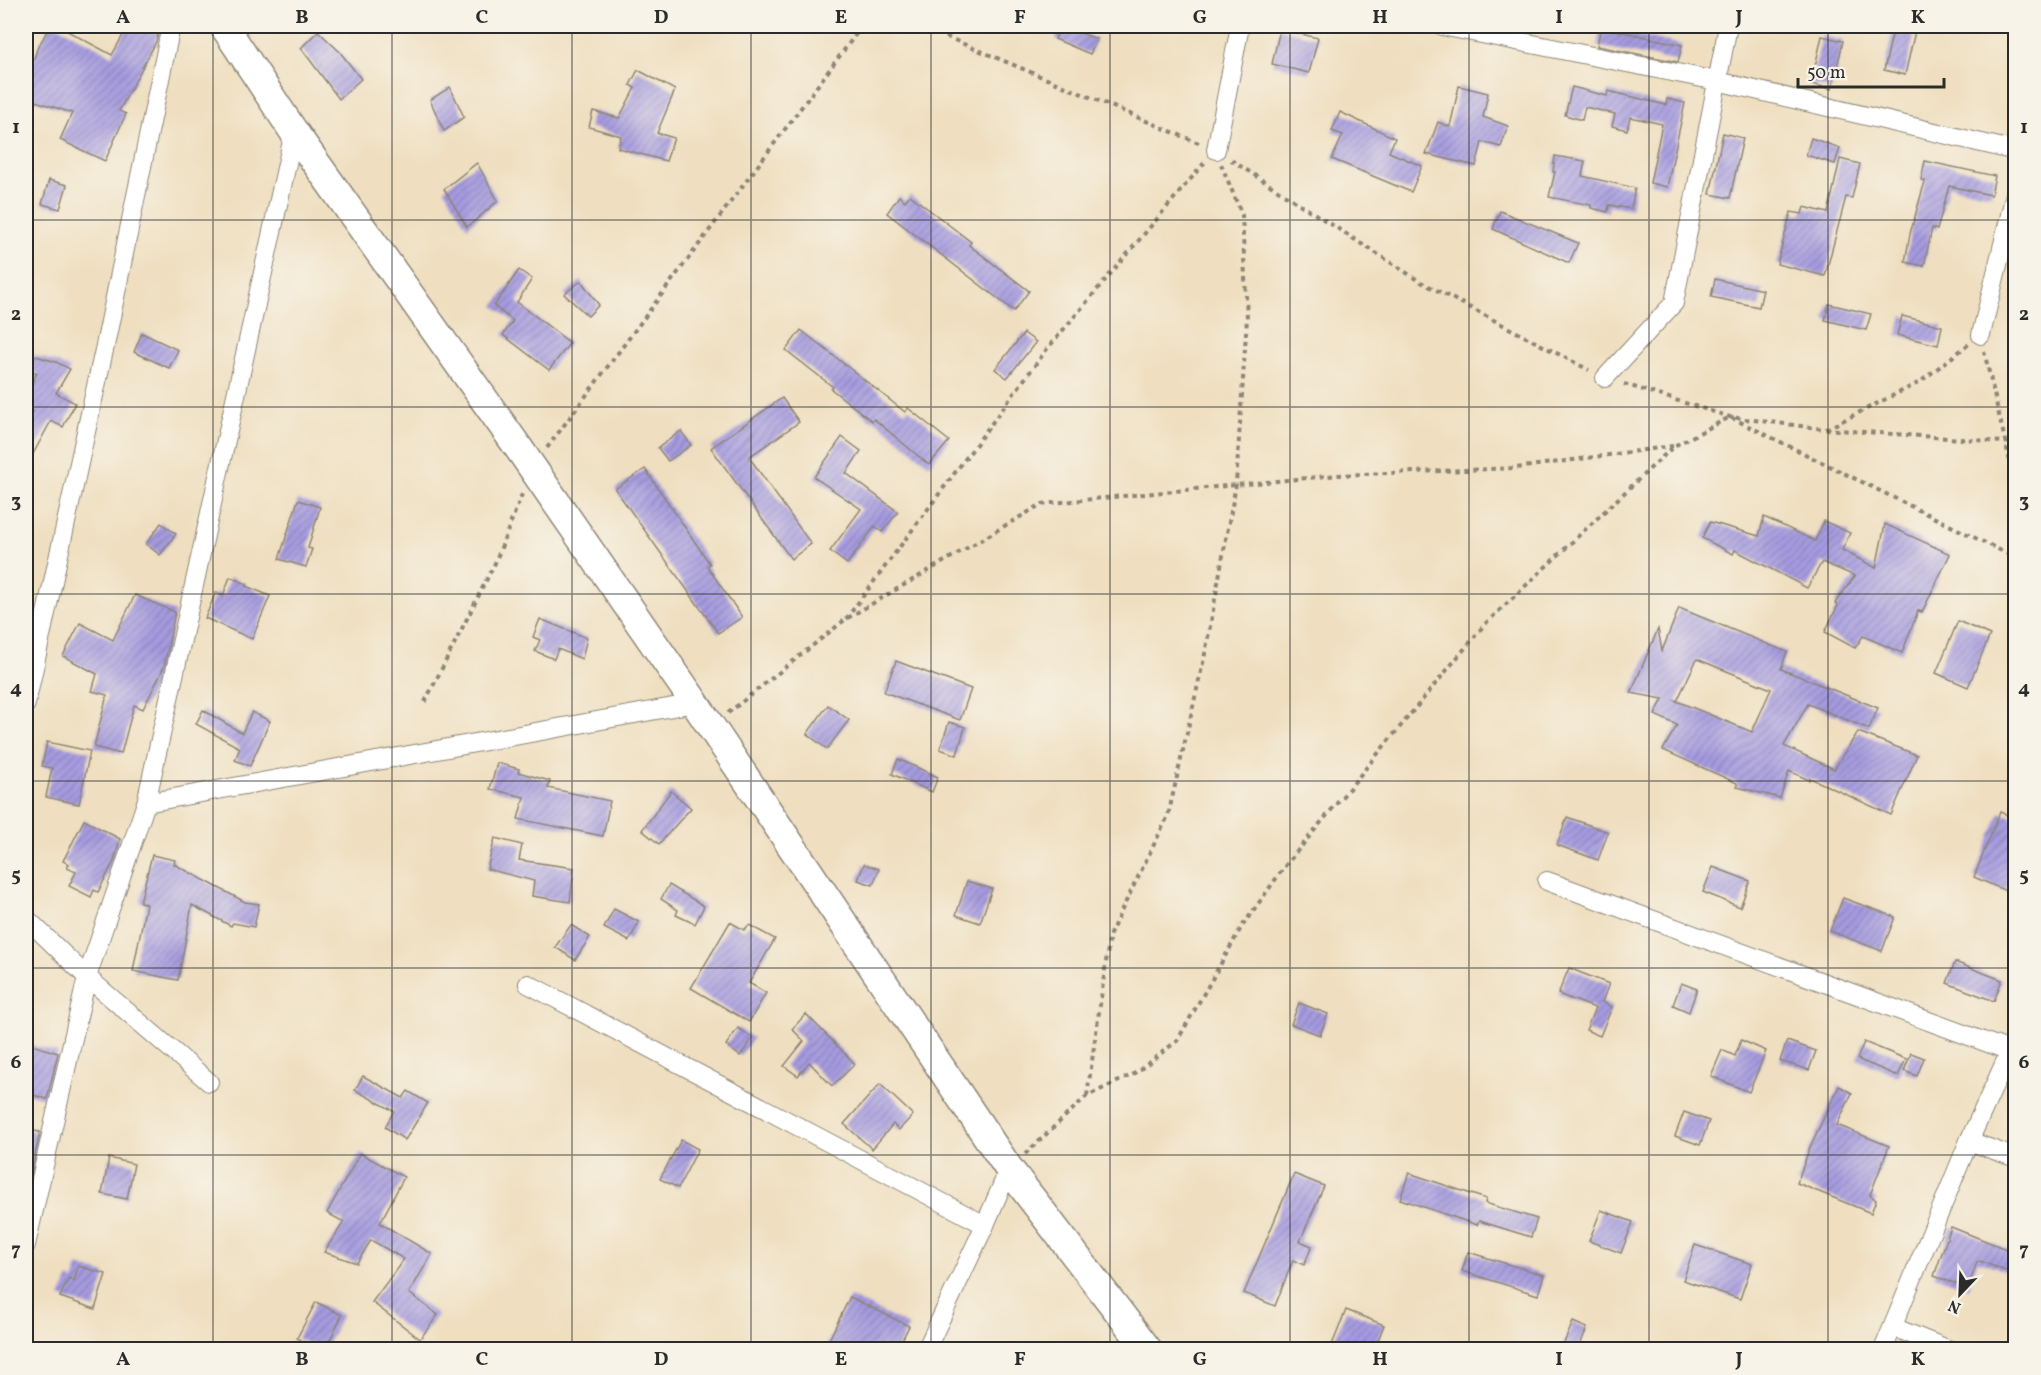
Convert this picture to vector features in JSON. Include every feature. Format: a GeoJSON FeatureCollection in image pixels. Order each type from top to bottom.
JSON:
{"type":"FeatureCollection","features":[{"type":"Feature","properties":{"kind":"main road"},"geometry":{"type":"LineString","coordinates":[[224,26],[294,132],[695,703],[1009,1169],[1149,1350]]}},
{"type":"Feature","properties":{"kind":"street"},"geometry":{"type":"LineString","coordinates":[[26,704],[106,341],[171,26]]}},
{"type":"Feature","properties":{"kind":"street"},"geometry":{"type":"LineString","coordinates":[[1216,150],[1240,26]]}},
{"type":"Feature","properties":{"kind":"street"},"geometry":{"type":"LineString","coordinates":[[1442,26],[1717,81],[2016,151]]}},
{"type":"Feature","properties":{"kind":"street"},"geometry":{"type":"LineString","coordinates":[[1605,378],[1674,303],[1728,26]]}},
{"type":"Feature","properties":{"kind":"street"},"geometry":{"type":"LineString","coordinates":[[26,1245],[87,978],[146,803],[294,132]]}},
{"type":"Feature","properties":{"kind":"street"},"geometry":{"type":"LineString","coordinates":[[1981,335],[2016,190]]}},
{"type":"Feature","properties":{"kind":"street"},"geometry":{"type":"LineString","coordinates":[[146,803],[695,703]]}},
{"type":"Feature","properties":{"kind":"street"},"geometry":{"type":"LineString","coordinates":[[1547,881],[2013,1045],[1969,1141],[1883,1350]]}},
{"type":"Feature","properties":{"kind":"street"},"geometry":{"type":"LineString","coordinates":[[26,918],[87,978],[208,1082]]}},
{"type":"Feature","properties":{"kind":"street"},"geometry":{"type":"LineString","coordinates":[[528,984],[985,1225]]}},
{"type":"Feature","properties":{"kind":"street"},"geometry":{"type":"LineString","coordinates":[[1969,1141],[2016,1158]]}},
{"type":"Feature","properties":{"kind":"street"},"geometry":{"type":"LineString","coordinates":[[926,1350],[1009,1169]]}},
{"type":"Feature","properties":{"kind":"street"},"geometry":{"type":"LineString","coordinates":[[1893,1327],[1950,1350]]}},
{"type":"Feature","properties":{"kind":"path"},"geometry":{"type":"LineString","coordinates":[[425,702],[495,563],[532,468],[862,26]]}},
{"type":"Feature","properties":{"kind":"path"},"geometry":{"type":"LineString","coordinates":[[921,26],[1216,150],[1421,282],[1605,378],[1731,417],[2016,558]]}},
{"type":"Feature","properties":{"kind":"path"},"geometry":{"type":"LineString","coordinates":[[1087,1096],[1110,934],[1168,816],[1205,654],[1236,484],[1247,318],[1242,216],[1216,150]]}},
{"type":"Feature","properties":{"kind":"path"},"geometry":{"type":"LineString","coordinates":[[846,619],[1047,348],[1216,150]]}},
{"type":"Feature","properties":{"kind":"path"},"geometry":{"type":"LineString","coordinates":[[1826,429],[1920,382],[1981,335],[2016,487]]}},
{"type":"Feature","properties":{"kind":"path"},"geometry":{"type":"LineString","coordinates":[[1009,1169],[1087,1096],[1134,1074],[1177,1041],[1241,928],[1285,866],[1478,634],[1674,446],[1731,417],[1826,429],[2016,443]]}},
{"type":"Feature","properties":{"kind":"path"},"geometry":{"type":"LineString","coordinates":[[710,728],[846,619],[1042,504],[1338,475],[1516,468],[1674,446]]}},
{"type":"Feature","properties":{"kind":"building"},"geometry":{"type":"Polygon","coordinates":[[[50,26],[58,26],[112,55],[128,26],[160,26],[156,42],[119,111],[126,114],[105,161],[60,140],[72,113],[26,98],[26,84],[37,49],[50,26]]]}},
{"type":"Feature","properties":{"kind":"building"},"geometry":{"type":"Polygon","coordinates":[[[1061,26],[1097,39],[1090,54],[1055,39],[1061,26]]]}},
{"type":"Feature","properties":{"kind":"building"},"geometry":{"type":"Polygon","coordinates":[[[1894,26],[1915,31],[1905,75],[1884,70],[1894,26]]]}},
{"type":"Feature","properties":{"kind":"building"},"geometry":{"type":"Polygon","coordinates":[[[1601,27],[1682,45],[1678,62],[1597,46],[1601,27]]]}},
{"type":"Feature","properties":{"kind":"building"},"geometry":{"type":"Polygon","coordinates":[[[1280,29],[1318,38],[1309,73],[1272,64],[1280,29]]]}},
{"type":"Feature","properties":{"kind":"building"},"geometry":{"type":"Polygon","coordinates":[[[318,31],[340,52],[361,79],[339,99],[301,48],[318,31]]]}},
{"type":"Feature","properties":{"kind":"building"},"geometry":{"type":"Polygon","coordinates":[[[1822,36],[1843,41],[1832,89],[1811,84],[1822,36]]]}},
{"type":"Feature","properties":{"kind":"building"},"geometry":{"type":"Polygon","coordinates":[[[638,70],[675,90],[657,133],[674,138],[666,161],[618,148],[621,136],[589,127],[593,111],[619,118],[635,88],[630,85],[638,70]]]}},
{"type":"Feature","properties":{"kind":"building"},"geometry":{"type":"Polygon","coordinates":[[[1459,86],[1488,93],[1483,117],[1508,126],[1501,147],[1482,142],[1476,166],[1426,154],[1438,122],[1450,127],[1459,86]]]}},
{"type":"Feature","properties":{"kind":"building"},"geometry":{"type":"Polygon","coordinates":[[[450,87],[464,117],[444,131],[430,100],[450,87]]]}},
{"type":"Feature","properties":{"kind":"building"},"geometry":{"type":"Polygon","coordinates":[[[1572,87],[1607,96],[1608,91],[1666,105],[1667,99],[1685,103],[1667,187],[1650,183],[1662,124],[1630,117],[1627,130],[1612,126],[1615,114],[1585,107],[1582,120],[1565,115],[1572,87]]]}},
{"type":"Feature","properties":{"kind":"building"},"geometry":{"type":"Polygon","coordinates":[[[1340,112],[1395,138],[1389,152],[1422,166],[1411,192],[1332,159],[1343,135],[1332,131],[1340,112]]]}},
{"type":"Feature","properties":{"kind":"building"},"geometry":{"type":"Polygon","coordinates":[[[1723,133],[1743,138],[1730,198],[1710,194],[1723,133]]]}},
{"type":"Feature","properties":{"kind":"building"},"geometry":{"type":"Polygon","coordinates":[[[1811,138],[1840,148],[1835,164],[1806,155],[1811,138]]]}},
{"type":"Feature","properties":{"kind":"building"},"geometry":{"type":"Polygon","coordinates":[[[1555,156],[1585,161],[1582,176],[1635,188],[1631,209],[1609,205],[1608,212],[1591,208],[1591,205],[1549,197],[1555,172],[1553,172],[1555,156]]]}},
{"type":"Feature","properties":{"kind":"building"},"geometry":{"type":"Polygon","coordinates":[[[1840,159],[1860,164],[1852,198],[1846,197],[1825,276],[1777,264],[1791,212],[1802,214],[1804,207],[1828,213],[1840,159]]]}},
{"type":"Feature","properties":{"kind":"building"},"geometry":{"type":"Polygon","coordinates":[[[1925,161],[1995,176],[1991,195],[1949,186],[1937,230],[1932,228],[1924,266],[1905,262],[1910,234],[1925,181],[1921,180],[1925,161]]]}},
{"type":"Feature","properties":{"kind":"building"},"geometry":{"type":"Polygon","coordinates":[[[477,163],[498,201],[467,227],[444,189],[477,163]]]}},
{"type":"Feature","properties":{"kind":"building"},"geometry":{"type":"Polygon","coordinates":[[[49,180],[67,185],[60,209],[42,204],[49,180]]]}},
{"type":"Feature","properties":{"kind":"building"},"geometry":{"type":"Polygon","coordinates":[[[910,195],[971,242],[969,245],[1029,291],[1014,311],[887,213],[899,196],[905,201],[910,195]]]}},
{"type":"Feature","properties":{"kind":"building"},"geometry":{"type":"Polygon","coordinates":[[[1500,211],[1578,243],[1569,263],[1493,229],[1500,211]]]}},
{"type":"Feature","properties":{"kind":"building"},"geometry":{"type":"Polygon","coordinates":[[[519,270],[532,279],[517,302],[570,343],[549,370],[503,335],[513,321],[494,306],[519,270]]]}},
{"type":"Feature","properties":{"kind":"building"},"geometry":{"type":"Polygon","coordinates":[[[1715,279],[1763,290],[1759,307],[1711,297],[1715,279]]]}},
{"type":"Feature","properties":{"kind":"building"},"geometry":{"type":"Polygon","coordinates":[[[581,281],[599,305],[588,316],[564,294],[581,281]]]}},
{"type":"Feature","properties":{"kind":"building"},"geometry":{"type":"Polygon","coordinates":[[[1829,304],[1871,314],[1866,330],[1825,320],[1829,304]]]}},
{"type":"Feature","properties":{"kind":"building"},"geometry":{"type":"Polygon","coordinates":[[[1902,316],[1942,326],[1938,345],[1897,335],[1902,316]]]}},
{"type":"Feature","properties":{"kind":"building"},"geometry":{"type":"Polygon","coordinates":[[[801,330],[905,412],[908,408],[949,441],[929,465],[874,419],[872,421],[831,389],[833,387],[786,350],[801,330]]]}},
{"type":"Feature","properties":{"kind":"building"},"geometry":{"type":"Polygon","coordinates":[[[142,333],[178,350],[169,368],[134,352],[142,333]]]}},
{"type":"Feature","properties":{"kind":"building"},"geometry":{"type":"Polygon","coordinates":[[[1024,333],[1036,342],[1007,378],[995,369],[1024,333]]]}},
{"type":"Feature","properties":{"kind":"building"},"geometry":{"type":"Polygon","coordinates":[[[26,353],[70,369],[56,393],[75,403],[63,427],[51,421],[26,467],[26,426],[33,412],[26,408],[26,395],[37,373],[26,369],[26,353]]]}},
{"type":"Feature","properties":{"kind":"building"},"geometry":{"type":"Polygon","coordinates":[[[782,398],[799,422],[749,457],[811,544],[791,559],[711,448],[782,398]]]}},
{"type":"Feature","properties":{"kind":"building"},"geometry":{"type":"Polygon","coordinates":[[[681,431],[691,445],[668,461],[658,448],[681,431]]]}},
{"type":"Feature","properties":{"kind":"building"},"geometry":{"type":"Polygon","coordinates":[[[842,437],[861,451],[846,473],[898,512],[882,532],[875,526],[847,564],[830,551],[861,509],[814,477],[842,437]]]}},
{"type":"Feature","properties":{"kind":"building"},"geometry":{"type":"Polygon","coordinates":[[[645,469],[710,564],[707,566],[742,617],[718,633],[615,489],[645,469]]]}},
{"type":"Feature","properties":{"kind":"building"},"geometry":{"type":"Polygon","coordinates":[[[298,500],[320,507],[308,548],[312,549],[306,567],[279,559],[298,500]]]}},
{"type":"Feature","properties":{"kind":"building"},"geometry":{"type":"Polygon","coordinates":[[[1764,517],[1815,541],[1824,521],[1850,533],[1842,550],[1876,568],[1885,524],[1950,554],[1922,612],[1918,611],[1902,653],[1863,636],[1855,648],[1825,632],[1838,605],[1835,603],[1855,576],[1822,562],[1807,588],[1735,550],[1733,554],[1702,538],[1710,522],[1759,536],[1764,517]]]}},
{"type":"Feature","properties":{"kind":"building"},"geometry":{"type":"Polygon","coordinates":[[[161,523],[176,534],[160,555],[146,544],[161,523]]]}},
{"type":"Feature","properties":{"kind":"building"},"geometry":{"type":"Polygon","coordinates":[[[230,577],[270,596],[252,639],[205,618],[216,592],[223,596],[230,577]]]}},
{"type":"Feature","properties":{"kind":"building"},"geometry":{"type":"Polygon","coordinates":[[[135,595],[175,612],[164,667],[143,709],[134,705],[121,754],[94,747],[107,695],[92,691],[97,674],[63,656],[80,623],[113,640],[135,595]]]}},
{"type":"Feature","properties":{"kind":"building"},"geometry":{"type":"Polygon","coordinates":[[[1679,608],[1787,652],[1781,669],[1878,708],[1869,729],[1808,704],[1784,746],[1834,769],[1858,732],[1917,755],[1891,815],[1810,778],[1809,780],[1789,771],[1780,798],[1737,787],[1737,783],[1663,750],[1677,725],[1655,715],[1663,699],[1631,693],[1658,629],[1662,651],[1679,608]],[[1697,659],[1677,701],[1674,700],[1752,732],[1771,689],[1697,659]]]}},
{"type":"Feature","properties":{"kind":"building"},"geometry":{"type":"Polygon","coordinates":[[[540,619],[587,638],[582,659],[558,649],[554,659],[535,651],[540,640],[533,637],[540,619]]]}},
{"type":"Feature","properties":{"kind":"building"},"geometry":{"type":"Polygon","coordinates":[[[1958,621],[1990,635],[1968,687],[1936,673],[1958,621]]]}},
{"type":"Feature","properties":{"kind":"building"},"geometry":{"type":"Polygon","coordinates":[[[896,661],[971,689],[960,720],[884,692],[896,661]]]}},
{"type":"Feature","properties":{"kind":"building"},"geometry":{"type":"Polygon","coordinates":[[[828,705],[849,720],[827,749],[807,734],[828,705]]]}},
{"type":"Feature","properties":{"kind":"building"},"geometry":{"type":"Polygon","coordinates":[[[203,710],[242,733],[252,712],[270,721],[250,766],[235,760],[240,748],[196,724],[203,710]]]}},
{"type":"Feature","properties":{"kind":"building"},"geometry":{"type":"Polygon","coordinates":[[[949,722],[965,727],[957,755],[940,749],[949,722]]]}},
{"type":"Feature","properties":{"kind":"building"},"geometry":{"type":"Polygon","coordinates":[[[47,742],[90,751],[79,804],[46,797],[52,768],[42,766],[47,742]]]}},
{"type":"Feature","properties":{"kind":"building"},"geometry":{"type":"Polygon","coordinates":[[[898,759],[938,777],[932,792],[892,774],[898,759]]]}},
{"type":"Feature","properties":{"kind":"building"},"geometry":{"type":"Polygon","coordinates":[[[497,763],[550,781],[548,788],[610,801],[603,836],[518,819],[524,797],[490,789],[497,763]]]}},
{"type":"Feature","properties":{"kind":"building"},"geometry":{"type":"Polygon","coordinates":[[[671,791],[691,808],[659,844],[642,830],[671,791]]]}},
{"type":"Feature","properties":{"kind":"building"},"geometry":{"type":"Polygon","coordinates":[[[2000,812],[2016,819],[2016,869],[2006,891],[1974,877],[2000,812]]]}},
{"type":"Feature","properties":{"kind":"building"},"geometry":{"type":"Polygon","coordinates":[[[1567,817],[1608,832],[1598,860],[1557,845],[1567,817]]]}},
{"type":"Feature","properties":{"kind":"building"},"geometry":{"type":"Polygon","coordinates":[[[84,820],[120,839],[114,861],[98,892],[94,890],[91,897],[69,886],[76,872],[67,868],[69,864],[63,861],[84,820]]]}},
{"type":"Feature","properties":{"kind":"building"},"geometry":{"type":"Polygon","coordinates":[[[495,838],[522,845],[519,860],[574,868],[570,902],[532,896],[534,881],[487,869],[495,838]]]}},
{"type":"Feature","properties":{"kind":"building"},"geometry":{"type":"Polygon","coordinates":[[[152,855],[175,860],[174,864],[245,902],[259,904],[254,927],[233,923],[231,926],[192,905],[178,980],[133,971],[146,904],[140,902],[152,855]]]}},
{"type":"Feature","properties":{"kind":"building"},"geometry":{"type":"Polygon","coordinates":[[[864,864],[879,869],[873,885],[858,880],[864,864]]]}},
{"type":"Feature","properties":{"kind":"building"},"geometry":{"type":"Polygon","coordinates":[[[1713,867],[1750,881],[1740,907],[1703,892],[1713,867]]]}},
{"type":"Feature","properties":{"kind":"building"},"geometry":{"type":"Polygon","coordinates":[[[967,881],[992,889],[980,923],[956,915],[967,881]]]}},
{"type":"Feature","properties":{"kind":"building"},"geometry":{"type":"Polygon","coordinates":[[[669,885],[704,906],[695,924],[676,915],[678,910],[661,899],[669,885]]]}},
{"type":"Feature","properties":{"kind":"building"},"geometry":{"type":"Polygon","coordinates":[[[1843,898],[1895,917],[1882,951],[1830,931],[1843,898]]]}},
{"type":"Feature","properties":{"kind":"building"},"geometry":{"type":"Polygon","coordinates":[[[614,909],[639,922],[629,941],[604,928],[614,909]]]}},
{"type":"Feature","properties":{"kind":"building"},"geometry":{"type":"Polygon","coordinates":[[[730,922],[744,930],[749,925],[775,939],[749,983],[766,993],[749,1022],[691,988],[730,922]]]}},
{"type":"Feature","properties":{"kind":"building"},"geometry":{"type":"Polygon","coordinates":[[[571,925],[590,937],[575,960],[555,947],[571,925]]]}},
{"type":"Feature","properties":{"kind":"building"},"geometry":{"type":"Polygon","coordinates":[[[1955,962],[2002,980],[1994,1001],[1947,983],[1955,962]]]}},
{"type":"Feature","properties":{"kind":"building"},"geometry":{"type":"Polygon","coordinates":[[[1569,968],[1609,984],[1602,1002],[1612,1007],[1600,1036],[1586,1030],[1595,1008],[1558,994],[1569,968]]]}},
{"type":"Feature","properties":{"kind":"building"},"geometry":{"type":"Polygon","coordinates":[[[1681,983],[1697,989],[1689,1012],[1673,1005],[1681,983]]]}},
{"type":"Feature","properties":{"kind":"building"},"geometry":{"type":"Polygon","coordinates":[[[1299,1003],[1328,1014],[1320,1035],[1291,1024],[1299,1003]]]}},
{"type":"Feature","properties":{"kind":"building"},"geometry":{"type":"Polygon","coordinates":[[[806,1014],[855,1064],[832,1086],[809,1062],[798,1076],[784,1066],[804,1041],[792,1029],[806,1014]]]}},
{"type":"Feature","properties":{"kind":"building"},"geometry":{"type":"Polygon","coordinates":[[[738,1028],[753,1038],[740,1056],[726,1045],[738,1028]]]}},
{"type":"Feature","properties":{"kind":"building"},"geometry":{"type":"Polygon","coordinates":[[[1741,1040],[1766,1051],[1749,1092],[1711,1076],[1722,1050],[1735,1056],[1741,1040]]]}},
{"type":"Feature","properties":{"kind":"building"},"geometry":{"type":"Polygon","coordinates":[[[1787,1041],[1816,1051],[1809,1070],[1780,1061],[1787,1041]]]}},
{"type":"Feature","properties":{"kind":"building"},"geometry":{"type":"Polygon","coordinates":[[[1864,1042],[1906,1059],[1898,1076],[1857,1059],[1864,1042]]]}},
{"type":"Feature","properties":{"kind":"building"},"geometry":{"type":"Polygon","coordinates":[[[26,1043],[58,1053],[47,1099],[26,1093],[26,1043]]]}},
{"type":"Feature","properties":{"kind":"building"},"geometry":{"type":"Polygon","coordinates":[[[1911,1053],[1924,1058],[1917,1076],[1904,1071],[1911,1053]]]}},
{"type":"Feature","properties":{"kind":"building"},"geometry":{"type":"Polygon","coordinates":[[[363,1076],[403,1098],[408,1091],[428,1103],[405,1140],[385,1127],[394,1111],[355,1090],[363,1076]]]}},
{"type":"Feature","properties":{"kind":"building"},"geometry":{"type":"Polygon","coordinates":[[[880,1084],[913,1115],[899,1130],[893,1124],[872,1149],[844,1124],[880,1084]]]}},
{"type":"Feature","properties":{"kind":"building"},"geometry":{"type":"Polygon","coordinates":[[[1839,1086],[1852,1093],[1837,1125],[1889,1146],[1870,1195],[1876,1200],[1871,1213],[1797,1183],[1810,1147],[1839,1086]]]}},
{"type":"Feature","properties":{"kind":"building"},"geometry":{"type":"Polygon","coordinates":[[[1684,1112],[1709,1121],[1700,1145],[1675,1136],[1684,1112]]]}},
{"type":"Feature","properties":{"kind":"building"},"geometry":{"type":"Polygon","coordinates":[[[26,1130],[40,1132],[31,1174],[26,1174],[26,1130]]]}},
{"type":"Feature","properties":{"kind":"building"},"geometry":{"type":"Polygon","coordinates":[[[681,1140],[698,1149],[678,1188],[660,1179],[681,1140]]]}},
{"type":"Feature","properties":{"kind":"building"},"geometry":{"type":"Polygon","coordinates":[[[360,1153],[404,1177],[380,1223],[432,1254],[409,1293],[438,1315],[420,1339],[372,1302],[404,1259],[371,1240],[357,1263],[324,1252],[344,1222],[327,1213],[360,1153]]]}},
{"type":"Feature","properties":{"kind":"building"},"geometry":{"type":"Polygon","coordinates":[[[109,1158],[134,1164],[127,1199],[102,1194],[109,1158]]]}},
{"type":"Feature","properties":{"kind":"building"},"geometry":{"type":"Polygon","coordinates":[[[1409,1173],[1486,1199],[1485,1203],[1537,1219],[1531,1237],[1479,1221],[1477,1225],[1400,1199],[1409,1173]]]}},
{"type":"Feature","properties":{"kind":"building"},"geometry":{"type":"Polygon","coordinates":[[[1294,1174],[1324,1186],[1300,1241],[1312,1246],[1304,1265],[1293,1260],[1275,1306],[1244,1293],[1294,1174]]]}},
{"type":"Feature","properties":{"kind":"building"},"geometry":{"type":"Polygon","coordinates":[[[1601,1210],[1633,1222],[1621,1253],[1589,1241],[1601,1210]]]}},
{"type":"Feature","properties":{"kind":"building"},"geometry":{"type":"Polygon","coordinates":[[[1951,1227],[2016,1253],[2016,1275],[1980,1261],[1977,1262],[1968,1288],[1934,1276],[1951,1227]]]}},
{"type":"Feature","properties":{"kind":"building"},"geometry":{"type":"Polygon","coordinates":[[[1695,1245],[1752,1264],[1740,1299],[1683,1280],[1695,1245]]]}},
{"type":"Feature","properties":{"kind":"building"},"geometry":{"type":"Polygon","coordinates":[[[1468,1252],[1544,1275],[1538,1295],[1462,1271],[1468,1252]]]}},
{"type":"Feature","properties":{"kind":"building"},"geometry":{"type":"Polygon","coordinates":[[[78,1266],[106,1274],[95,1309],[60,1297],[69,1278],[74,1281],[78,1266]]]}},
{"type":"Feature","properties":{"kind":"building"},"geometry":{"type":"Polygon","coordinates":[[[850,1297],[909,1326],[897,1350],[824,1350],[850,1297]]]}},
{"type":"Feature","properties":{"kind":"building"},"geometry":{"type":"Polygon","coordinates":[[[316,1302],[342,1315],[325,1350],[319,1350],[297,1338],[316,1302]]]}},
{"type":"Feature","properties":{"kind":"building"},"geometry":{"type":"Polygon","coordinates":[[[1346,1310],[1384,1325],[1374,1350],[1330,1350],[1346,1310]]]}},
{"type":"Feature","properties":{"kind":"building"},"geometry":{"type":"Polygon","coordinates":[[[1573,1322],[1587,1328],[1578,1350],[1561,1350],[1573,1322]]]}}]}
